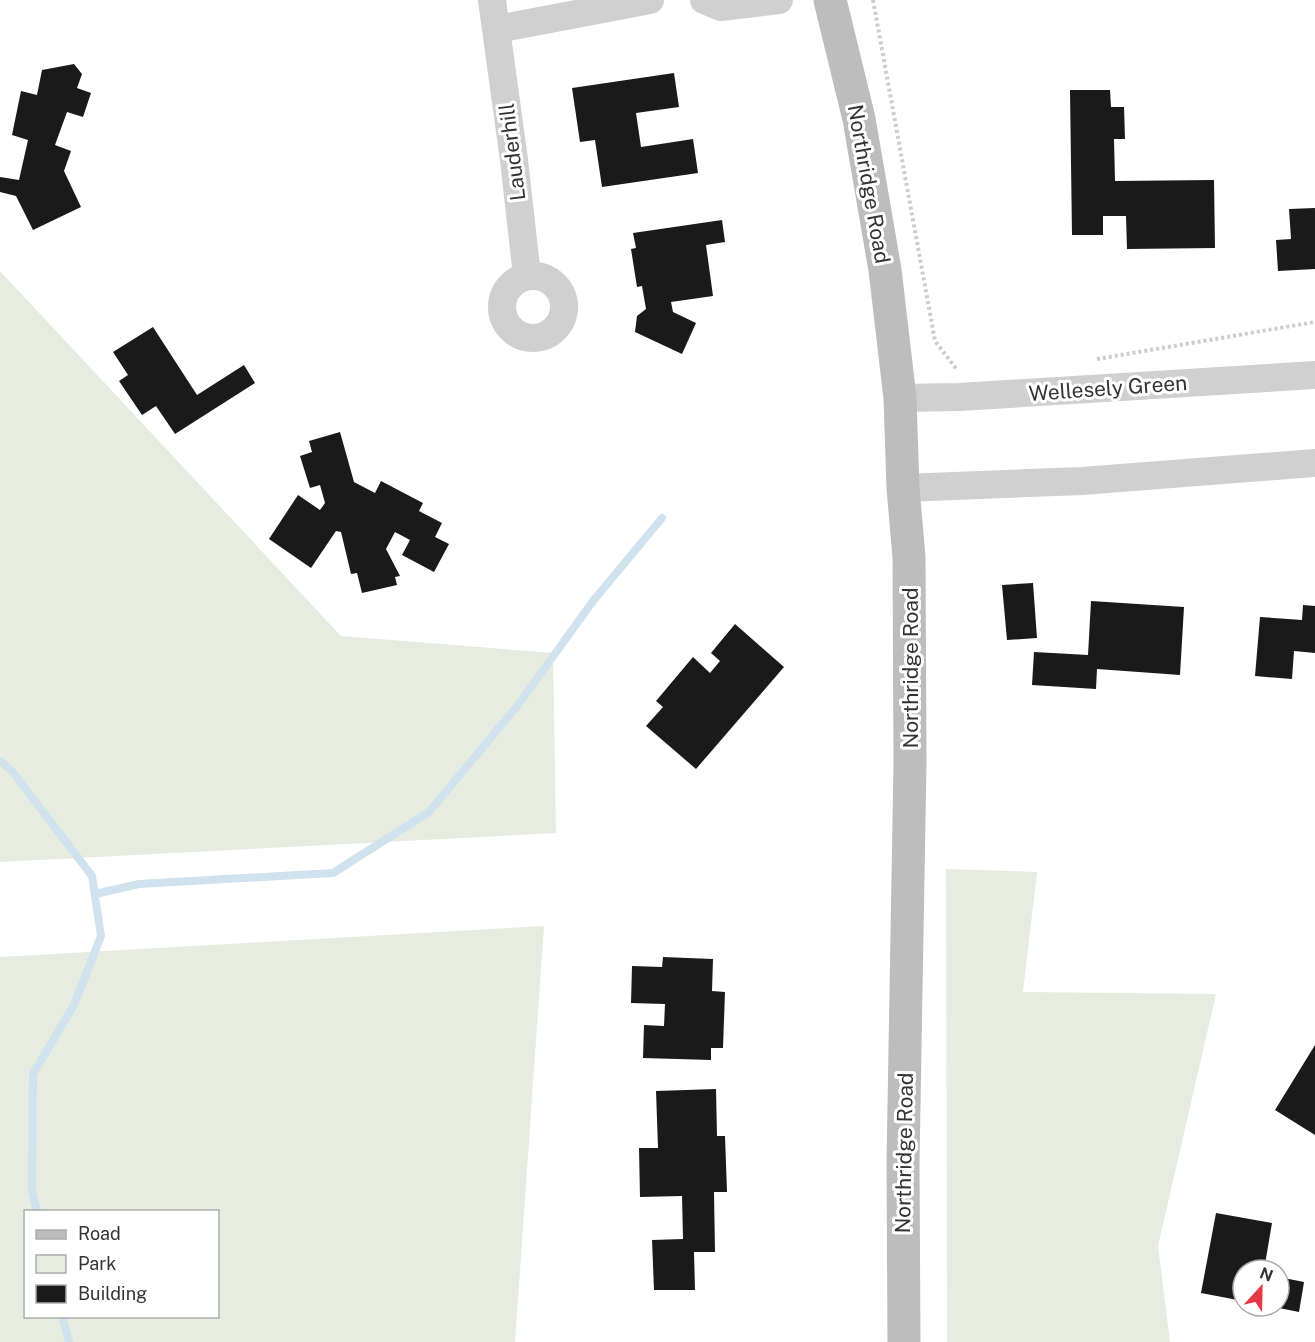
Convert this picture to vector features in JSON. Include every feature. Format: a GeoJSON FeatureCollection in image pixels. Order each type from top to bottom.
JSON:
{"type":"FeatureCollection","features":[{"type":"Feature","properties":{"kind":"main road","name":"Northridge Road"},"geometry":{"type":"LineString","coordinates":[[830,0],[861,131],[885,270],[900,398],[903,488],[909,557],[910,752],[903,1163],[904,1342]]}},
{"type":"Feature","properties":{"kind":"street","name":"Lauderhill"},"geometry":{"type":"LineString","coordinates":[[492,0],[527,276]]}},
{"type":"Feature","properties":{"kind":"street"},"geometry":{"type":"LineString","coordinates":[[497,29],[650,0]]}},
{"type":"Feature","properties":{"kind":"street"},"geometry":{"type":"LineString","coordinates":[[704,0],[722,7],[779,0]]}},
{"type":"Feature","properties":{"kind":"street","name":"Wellesely Green"},"geometry":{"type":"LineString","coordinates":[[900,398],[959,397],[1315,375]]}},
{"type":"Feature","properties":{"kind":"street"},"geometry":{"type":"LineString","coordinates":[[903,488],[1082,481],[1315,463]]}},
{"type":"Feature","properties":{"kind":"path"},"geometry":{"type":"LineString","coordinates":[[873,0],[935,341],[955,369],[964,372]]}},
{"type":"Feature","properties":{"kind":"path"},"geometry":{"type":"LineString","coordinates":[[1092,360],[1315,322]]}},
{"type":"Feature","properties":{"kind":"green space"},"geometry":{"type":"Polygon","coordinates":[[[0,271],[341,636],[553,653],[556,833],[0,862],[0,271]]]}},
{"type":"Feature","properties":{"kind":"green space"},"geometry":{"type":"Polygon","coordinates":[[[946,869],[1037,872],[1023,992],[1216,994],[1158,1246],[1170,1342],[947,1342],[946,869]]]}},
{"type":"Feature","properties":{"kind":"green space"},"geometry":{"type":"Polygon","coordinates":[[[544,926],[515,1342],[0,1342],[0,957],[544,926]]]}},
{"type":"Feature","properties":{"kind":"building"},"geometry":{"type":"Polygon","coordinates":[[[74,64],[82,74],[77,88],[91,93],[83,117],[67,112],[55,145],[71,151],[64,171],[81,207],[33,230],[16,196],[0,192],[0,177],[19,180],[28,140],[12,135],[21,91],[37,95],[42,70],[74,64]]]}},
{"type":"Feature","properties":{"kind":"building"},"geometry":{"type":"Polygon","coordinates":[[[674,73],[679,107],[636,113],[641,147],[693,139],[698,173],[602,187],[595,140],[580,142],[572,88],[674,73]]]}},
{"type":"Feature","properties":{"kind":"building"},"geometry":{"type":"Polygon","coordinates":[[[1070,90],[1110,90],[1111,107],[1124,107],[1125,139],[1114,139],[1115,181],[1214,180],[1215,248],[1127,249],[1126,216],[1103,216],[1103,235],[1072,235],[1070,90]]]}},
{"type":"Feature","properties":{"kind":"building"},"geometry":{"type":"Polygon","coordinates":[[[1315,208],[1315,269],[1278,271],[1276,240],[1291,239],[1289,209],[1315,208]]]}},
{"type":"Feature","properties":{"kind":"building"},"geometry":{"type":"Polygon","coordinates":[[[722,220],[725,242],[706,245],[713,296],[671,302],[673,312],[696,323],[682,354],[635,332],[637,316],[646,309],[642,286],[637,287],[631,249],[636,248],[633,233],[722,220]]]}},
{"type":"Feature","properties":{"kind":"building"},"geometry":{"type":"Polygon","coordinates":[[[153,327],[197,395],[244,365],[255,383],[175,434],[156,406],[142,415],[119,381],[128,375],[113,352],[153,327]]]}},
{"type":"Feature","properties":{"kind":"building"},"geometry":{"type":"Polygon","coordinates":[[[340,432],[354,482],[375,493],[381,481],[423,503],[419,511],[442,523],[435,537],[449,544],[434,572],[402,555],[410,540],[395,532],[386,549],[400,576],[395,577],[397,585],[362,593],[357,573],[351,574],[341,532],[336,531],[311,568],[269,539],[298,495],[320,510],[325,503],[320,485],[310,488],[300,456],[312,452],[309,441],[340,432]]]}},
{"type":"Feature","properties":{"kind":"building"},"geometry":{"type":"Polygon","coordinates":[[[1033,583],[1037,638],[1007,640],[1002,585],[1033,583]]]}},
{"type":"Feature","properties":{"kind":"building"},"geometry":{"type":"Polygon","coordinates":[[[1091,601],[1184,607],[1180,675],[1097,669],[1096,689],[1032,685],[1034,652],[1088,655],[1091,601]]]}},
{"type":"Feature","properties":{"kind":"building"},"geometry":{"type":"Polygon","coordinates":[[[1303,605],[1315,606],[1315,653],[1294,651],[1292,679],[1255,676],[1260,617],[1302,620],[1303,605]]]}},
{"type":"Feature","properties":{"kind":"building"},"geometry":{"type":"Polygon","coordinates":[[[735,624],[784,667],[696,769],[646,726],[663,707],[656,701],[693,657],[710,673],[720,661],[711,653],[735,624]]]}},
{"type":"Feature","properties":{"kind":"building"},"geometry":{"type":"Polygon","coordinates":[[[663,957],[713,959],[712,991],[725,992],[723,1048],[711,1048],[711,1060],[643,1058],[644,1025],[664,1026],[665,1004],[631,1003],[632,966],[662,967],[663,957]]]}},
{"type":"Feature","properties":{"kind":"building"},"geometry":{"type":"Polygon","coordinates":[[[1315,1045],[1315,1135],[1275,1110],[1315,1045]]]}},
{"type":"Feature","properties":{"kind":"building"},"geometry":{"type":"Polygon","coordinates":[[[716,1089],[717,1136],[725,1136],[727,1192],[714,1192],[715,1252],[694,1252],[695,1290],[654,1290],[652,1240],[683,1239],[682,1196],[640,1197],[639,1148],[658,1148],[656,1091],[716,1089]]]}},
{"type":"Feature","properties":{"kind":"building"},"geometry":{"type":"Polygon","coordinates":[[[1216,1213],[1272,1223],[1266,1258],[1231,1258],[1231,1299],[1201,1293],[1216,1213]]]}},
{"type":"Feature","properties":{"kind":"building"},"geometry":{"type":"Polygon","coordinates":[[[1291,1279],[1304,1282],[1299,1312],[1291,1310],[1291,1279]]]}},
{"type":"Feature","properties":{"kind":"waterway"},"geometry":{"type":"LineString","coordinates":[[95,894],[139,884],[333,873],[429,812],[518,705],[593,601],[662,518]]}},
{"type":"Feature","properties":{"kind":"waterway"},"geometry":{"type":"LineString","coordinates":[[0,761],[12,771],[92,876],[101,936],[74,1005],[33,1074],[32,1191],[37,1210]]}},
{"type":"Feature","properties":{"kind":"waterway"},"geometry":{"type":"LineString","coordinates":[[63,1318],[69,1342]]}}]}
